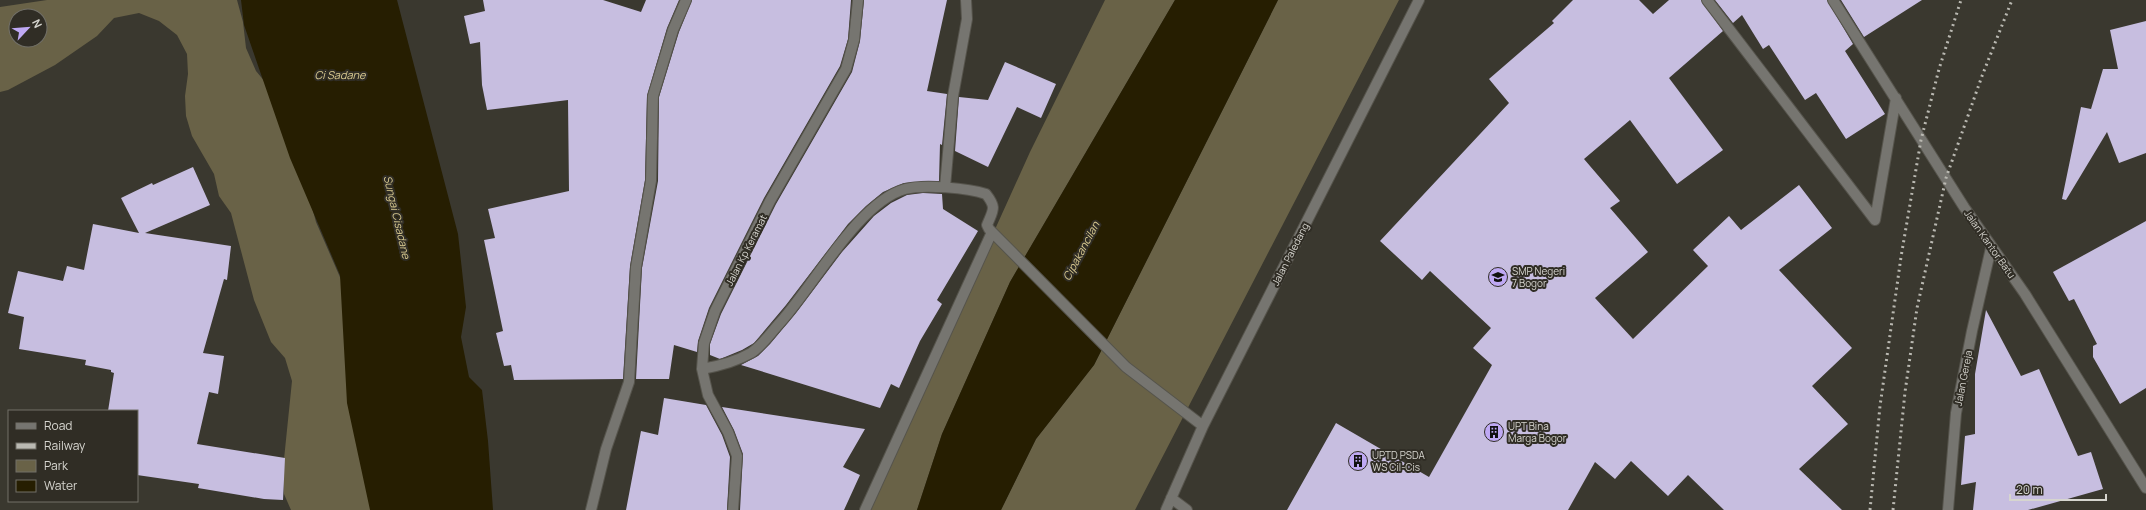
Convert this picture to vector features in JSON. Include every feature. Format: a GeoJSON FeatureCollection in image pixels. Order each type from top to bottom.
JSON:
{"type":"FeatureCollection","features":[{"type":"Feature","properties":{"kind":"street"},"geometry":{"type":"LineString","coordinates":[[591,510],[606,449],[629,382],[636,267],[651,181],[652,96],[673,30],[686,0]]}},
{"type":"Feature","properties":{"kind":"street","name":"Jalan Kp Keramat"},"geometry":{"type":"LineString","coordinates":[[733,510],[737,456],[728,432],[708,395],[702,369],[704,343],[715,311],[770,201],[846,70],[854,40],[858,0]]}},
{"type":"Feature","properties":{"kind":"street"},"geometry":{"type":"LineString","coordinates":[[945,187],[953,96],[967,19],[966,0]]}},
{"type":"Feature","properties":{"kind":"street","name":"Jalan Paledang"},"geometry":{"type":"LineString","coordinates":[[1166,510],[1203,426],[1419,0]]}},
{"type":"Feature","properties":{"kind":"street"},"geometry":{"type":"LineString","coordinates":[[1707,0],[1875,220],[1896,98]]}},
{"type":"Feature","properties":{"kind":"street","name":"Jalan Kantor Batu"},"geometry":{"type":"LineString","coordinates":[[1833,0],[1991,248],[2025,294],[2144,481]]}},
{"type":"Feature","properties":{"kind":"street"},"geometry":{"type":"LineString","coordinates":[[702,369],[724,365],[752,353],[786,316],[860,220],[883,201],[905,189],[945,187],[986,194],[993,202],[994,212],[988,225],[996,235],[1120,362],[1149,386],[1203,426]]}},
{"type":"Feature","properties":{"kind":"street"},"geometry":{"type":"LineString","coordinates":[[865,510],[996,235]]}},
{"type":"Feature","properties":{"kind":"street","name":"Jalan Gereja"},"geometry":{"type":"LineString","coordinates":[[1948,510],[1956,413],[1972,331],[1991,248]]}},
{"type":"Feature","properties":{"kind":"street"},"geometry":{"type":"LineString","coordinates":[[1171,498],[1187,510]]}},
{"type":"Feature","properties":{"kind":"green space"},"geometry":{"type":"Polygon","coordinates":[[[47,0],[237,0],[243,22],[246,48],[256,71],[285,106],[316,222],[346,291],[382,510],[291,510],[284,494],[283,469],[292,381],[285,358],[271,342],[254,300],[231,213],[219,196],[214,174],[192,136],[186,116],[185,96],[188,74],[187,54],[177,35],[159,21],[139,13],[114,18],[97,36],[55,65],[8,90],[0,92],[0,7],[47,0]]]}},
{"type":"Feature","properties":{"kind":"green space"},"geometry":{"type":"Polygon","coordinates":[[[1105,0],[1175,0],[1010,282],[942,434],[917,510],[865,510],[940,351],[1030,152],[1105,0]]]}},
{"type":"Feature","properties":{"kind":"green space"},"geometry":{"type":"Polygon","coordinates":[[[1278,0],[1399,0],[1135,510],[1001,510],[1036,439],[1094,365],[1278,0]]]}},
{"type":"Feature","properties":{"kind":"water","name":"Ci Sadane"},"geometry":{"type":"Polygon","coordinates":[[[241,0],[397,0],[458,234],[466,307],[461,337],[469,377],[482,390],[488,441],[493,510],[370,510],[347,403],[340,275],[290,158],[244,25],[241,0]]]}},
{"type":"Feature","properties":{"kind":"water","name":"Cipakancilan"},"geometry":{"type":"Polygon","coordinates":[[[1175,0],[1278,0],[1094,365],[1036,439],[1001,510],[917,510],[942,434],[1010,282],[1175,0]]]}},
{"type":"Feature","properties":{"kind":"building"},"geometry":{"type":"Polygon","coordinates":[[[483,0],[603,0],[641,12],[646,0],[679,0],[667,28],[647,96],[645,180],[630,266],[623,379],[514,380],[511,365],[504,366],[496,333],[503,331],[484,240],[495,238],[488,209],[569,191],[568,100],[487,110],[482,85],[480,42],[470,44],[464,16],[485,11],[483,0]]]}},
{"type":"Feature","properties":{"kind":"building"},"geometry":{"type":"Polygon","coordinates":[[[692,0],[851,0],[848,39],[840,66],[764,198],[709,308],[698,341],[697,352],[674,345],[669,379],[636,379],[642,268],[658,181],[659,97],[679,32],[692,0]]]}},
{"type":"Feature","properties":{"kind":"building"},"geometry":{"type":"Polygon","coordinates":[[[864,0],[947,0],[927,91],[947,94],[942,145],[940,144],[939,181],[904,183],[883,192],[848,224],[786,305],[754,343],[742,350],[720,359],[710,355],[710,344],[721,314],[776,204],[852,72],[860,41],[864,0]]]}},
{"type":"Feature","properties":{"kind":"building"},"geometry":{"type":"Polygon","coordinates":[[[1573,0],[1639,0],[1653,14],[1669,0],[1701,0],[1723,31],[1669,78],[1723,150],[1677,184],[1630,120],[1584,159],[1620,201],[1610,208],[1648,252],[1595,298],[1633,339],[1708,266],[1693,250],[1729,216],[1741,230],[1799,185],[1832,228],[1779,270],[1852,348],[1812,386],[1848,424],[1799,469],[1842,510],[1724,510],[1688,475],[1668,496],[1631,461],[1615,479],[1595,462],[1568,510],[1287,510],[1336,423],[1429,477],[1492,365],[1473,348],[1491,328],[1430,271],[1422,280],[1380,241],[1509,103],[1489,79],[1554,23],[1552,21],[1573,0]]]}},
{"type":"Feature","properties":{"kind":"building"},"geometry":{"type":"Polygon","coordinates":[[[1715,0],[1827,0],[1853,44],[1845,51],[1885,114],[1846,139],[1816,93],[1805,100],[1769,45],[1763,49],[1742,15],[1733,23],[1715,0]]]}},
{"type":"Feature","properties":{"kind":"building"},"geometry":{"type":"Polygon","coordinates":[[[1841,0],[1922,0],[1864,37],[1841,0]]]}},
{"type":"Feature","properties":{"kind":"building"},"geometry":{"type":"Polygon","coordinates":[[[2146,21],[2146,153],[2119,163],[2107,132],[2066,200],[2062,199],[2081,107],[2091,109],[2103,69],[2118,69],[2110,30],[2146,21]]]}},
{"type":"Feature","properties":{"kind":"building"},"geometry":{"type":"Polygon","coordinates":[[[1005,62],[1056,84],[1041,118],[1017,107],[988,167],[955,151],[959,97],[988,100],[1005,62]]]}},
{"type":"Feature","properties":{"kind":"building"},"geometry":{"type":"Polygon","coordinates":[[[193,167],[210,205],[145,233],[231,246],[227,280],[224,279],[203,353],[224,356],[218,394],[209,392],[197,444],[285,458],[283,500],[264,499],[198,488],[199,484],[138,475],[138,410],[108,410],[114,373],[111,372],[111,370],[85,365],[86,360],[19,349],[24,317],[8,313],[18,271],[63,281],[67,266],[84,270],[93,224],[139,233],[121,198],[152,183],[153,185],[193,167]]]}},
{"type":"Feature","properties":{"kind":"building"},"geometry":{"type":"Polygon","coordinates":[[[923,193],[942,194],[943,209],[978,231],[937,300],[942,304],[920,341],[899,388],[891,384],[880,408],[741,365],[758,356],[770,344],[796,313],[842,252],[874,216],[891,203],[907,195],[923,193]]]}},
{"type":"Feature","properties":{"kind":"building"},"geometry":{"type":"Polygon","coordinates":[[[2146,221],[2146,388],[2120,404],[2093,357],[2093,346],[2097,344],[2074,299],[2069,301],[2053,272],[2146,221]]]}},
{"type":"Feature","properties":{"kind":"building"},"geometry":{"type":"Polygon","coordinates":[[[1986,310],[2021,376],[2039,369],[2078,456],[2091,452],[2103,489],[2028,510],[1973,510],[1976,482],[1961,485],[1965,436],[1975,434],[1975,374],[1986,310]]]}},
{"type":"Feature","properties":{"kind":"building"},"geometry":{"type":"Polygon","coordinates":[[[664,398],[706,405],[722,435],[730,457],[727,510],[626,510],[641,431],[658,435],[664,398]]]}},
{"type":"Feature","properties":{"kind":"building"},"geometry":{"type":"Polygon","coordinates":[[[722,407],[865,429],[843,467],[860,475],[844,510],[740,510],[743,454],[734,430],[722,407]]]}},
{"type":"Feature","properties":{"kind":"railway"},"geometry":{"type":"LineString","coordinates":[[1870,510],[1880,406],[1901,257],[1921,140],[1939,69],[1961,0]]}},
{"type":"Feature","properties":{"kind":"railway"},"geometry":{"type":"LineString","coordinates":[[1893,510],[1905,392],[1917,308],[1946,178],[1982,76],[2012,0]]}},
{"type":"Feature","properties":{"kind":"place","name":"SMP Negeri 7 Bogor"},"geometry":{"type":"Point","coordinates":[1498,277]}},
{"type":"Feature","properties":{"kind":"place","name":"UPT Bina Marga Bogor"},"geometry":{"type":"Point","coordinates":[1494,432]}},
{"type":"Feature","properties":{"kind":"place","name":"UPTD PSDA WS Cil-Cis"},"geometry":{"type":"Point","coordinates":[1358,461]}},
{"type":"Feature","properties":{"kind":"water label","name":"Sungai Cisadane"},"geometry":{"type":"Point","coordinates":[397,217]}}]}
